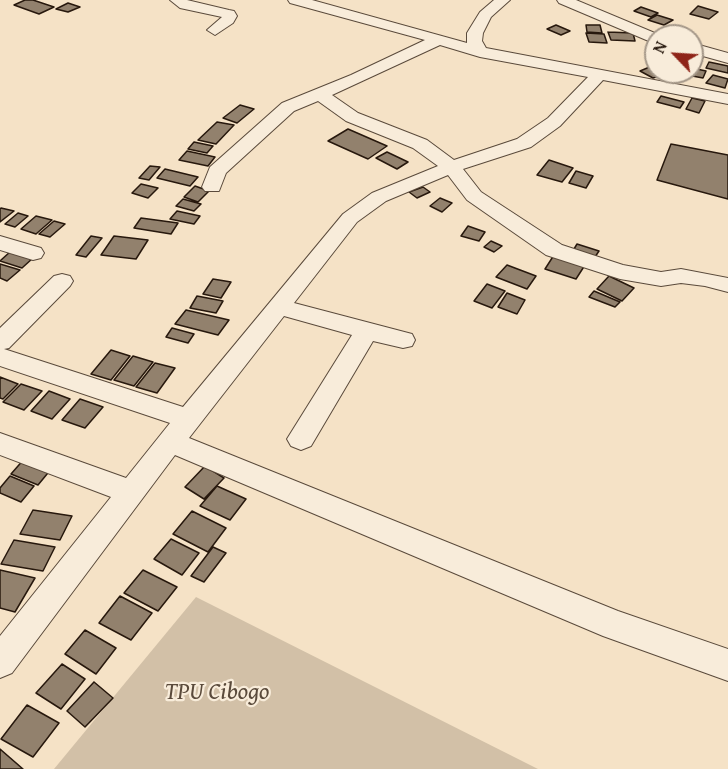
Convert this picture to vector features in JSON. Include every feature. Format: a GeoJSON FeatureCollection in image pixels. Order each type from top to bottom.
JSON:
{"type":"FeatureCollection","features":[{"type":"Feature","properties":{"kind":"street"},"geometry":{"type":"LineString","coordinates":[[177,0],[185,5],[229,14],[228,20],[215,30]]}},
{"type":"Feature","properties":{"kind":"street"},"geometry":{"type":"LineString","coordinates":[[295,0],[395,26],[480,52],[728,99]]}},
{"type":"Feature","properties":{"kind":"street"},"geometry":{"type":"LineString","coordinates":[[480,52],[474,41],[475,33],[485,15],[503,0]]}},
{"type":"Feature","properties":{"kind":"street"},"geometry":{"type":"LineString","coordinates":[[564,0],[644,34]]}},
{"type":"Feature","properties":{"kind":"street"},"geometry":{"type":"LineString","coordinates":[[212,188],[217,171],[288,106],[357,79],[437,40]]}},
{"type":"Feature","properties":{"kind":"street"},"geometry":{"type":"LineString","coordinates":[[704,51],[728,57]]}},
{"type":"Feature","properties":{"kind":"street"},"geometry":{"type":"LineString","coordinates":[[0,662],[277,306],[343,227],[379,197],[451,167],[525,143],[554,122],[598,76]]}},
{"type":"Feature","properties":{"kind":"street"},"geometry":{"type":"LineString","coordinates":[[319,94],[352,117],[420,144],[451,167],[474,196],[554,250],[620,272],[661,279],[681,276],[706,279],[728,285]]}},
{"type":"Feature","properties":{"kind":"street"},"geometry":{"type":"LineString","coordinates":[[0,243],[33,253]]}},
{"type":"Feature","properties":{"kind":"street"},"geometry":{"type":"LineString","coordinates":[[0,342],[62,281]]}},
{"type":"Feature","properties":{"kind":"street"},"geometry":{"type":"LineString","coordinates":[[277,306],[403,340]]}},
{"type":"Feature","properties":{"kind":"street"},"geometry":{"type":"LineString","coordinates":[[301,439],[367,331]]}},
{"type":"Feature","properties":{"kind":"street"},"geometry":{"type":"LineString","coordinates":[[0,357],[180,431],[615,625],[728,665]]}},
{"type":"Feature","properties":{"kind":"street"},"geometry":{"type":"LineString","coordinates":[[0,444],[133,493]]}},
{"type":"Feature","properties":{"kind":"green space","name":"TPU Cibogo"},"geometry":{"type":"Polygon","coordinates":[[[196,597],[538,769],[54,769],[196,597]]]}},
{"type":"Feature","properties":{"kind":"building"},"geometry":{"type":"Polygon","coordinates":[[[25,0],[33,0],[54,7],[39,14],[14,5],[25,0]]]}},
{"type":"Feature","properties":{"kind":"building"},"geometry":{"type":"Polygon","coordinates":[[[68,3],[80,7],[68,12],[56,9],[68,3]]]}},
{"type":"Feature","properties":{"kind":"building"},"geometry":{"type":"Polygon","coordinates":[[[698,6],[718,12],[709,19],[690,14],[698,6]]]}},
{"type":"Feature","properties":{"kind":"building"},"geometry":{"type":"Polygon","coordinates":[[[641,7],[658,13],[651,17],[634,11],[641,7]]]}},
{"type":"Feature","properties":{"kind":"building"},"geometry":{"type":"Polygon","coordinates":[[[657,15],[673,20],[661,24],[648,20],[657,15]]]}},
{"type":"Feature","properties":{"kind":"building"},"geometry":{"type":"Polygon","coordinates":[[[556,25],[570,31],[561,35],[547,29],[556,25]]]}},
{"type":"Feature","properties":{"kind":"building"},"geometry":{"type":"Polygon","coordinates":[[[586,25],[600,25],[602,33],[587,32],[586,25]]]}},
{"type":"Feature","properties":{"kind":"building"},"geometry":{"type":"Polygon","coordinates":[[[608,32],[633,33],[635,41],[611,40],[608,32]]]}},
{"type":"Feature","properties":{"kind":"building"},"geometry":{"type":"Polygon","coordinates":[[[586,33],[604,34],[607,43],[589,42],[586,33]]]}},
{"type":"Feature","properties":{"kind":"building"},"geometry":{"type":"Polygon","coordinates":[[[709,62],[728,66],[728,73],[706,68],[709,62]]]}},
{"type":"Feature","properties":{"kind":"building"},"geometry":{"type":"Polygon","coordinates":[[[713,75],[728,79],[725,88],[706,83],[713,75]]]}},
{"type":"Feature","properties":{"kind":"building"},"geometry":{"type":"Polygon","coordinates":[[[661,96],[684,102],[680,108],[657,102],[661,96]]]}},
{"type":"Feature","properties":{"kind":"building"},"geometry":{"type":"Polygon","coordinates":[[[692,98],[705,101],[699,113],[686,109],[692,98]]]}},
{"type":"Feature","properties":{"kind":"building"},"geometry":{"type":"Polygon","coordinates":[[[240,105],[254,109],[237,123],[223,118],[240,105]]]}},
{"type":"Feature","properties":{"kind":"building"},"geometry":{"type":"Polygon","coordinates":[[[217,122],[234,125],[216,144],[198,140],[217,122]]]}},
{"type":"Feature","properties":{"kind":"building"},"geometry":{"type":"Polygon","coordinates":[[[348,129],[387,146],[368,159],[328,141],[348,129]]]}},
{"type":"Feature","properties":{"kind":"building"},"geometry":{"type":"Polygon","coordinates":[[[194,142],[213,146],[207,153],[188,149],[194,142]]]}},
{"type":"Feature","properties":{"kind":"building"},"geometry":{"type":"Polygon","coordinates":[[[671,144],[728,155],[728,199],[657,180],[671,144]]]}},
{"type":"Feature","properties":{"kind":"building"},"geometry":{"type":"Polygon","coordinates":[[[187,151],[215,157],[208,166],[179,160],[187,151]]]}},
{"type":"Feature","properties":{"kind":"building"},"geometry":{"type":"Polygon","coordinates":[[[387,152],[408,162],[397,169],[376,158],[387,152]]]}},
{"type":"Feature","properties":{"kind":"building"},"geometry":{"type":"Polygon","coordinates":[[[549,160],[573,168],[562,182],[537,175],[549,160]]]}},
{"type":"Feature","properties":{"kind":"building"},"geometry":{"type":"Polygon","coordinates":[[[150,166],[160,167],[149,180],[139,178],[150,166]]]}},
{"type":"Feature","properties":{"kind":"building"},"geometry":{"type":"Polygon","coordinates":[[[165,169],[198,177],[190,186],[157,178],[165,169]]]}},
{"type":"Feature","properties":{"kind":"building"},"geometry":{"type":"Polygon","coordinates":[[[576,171],[593,176],[586,188],[569,183],[576,171]]]}},
{"type":"Feature","properties":{"kind":"building"},"geometry":{"type":"Polygon","coordinates":[[[141,184],[158,188],[148,198],[132,193],[141,184]]]}},
{"type":"Feature","properties":{"kind":"building"},"geometry":{"type":"Polygon","coordinates":[[[195,186],[209,191],[198,202],[184,197],[195,186]]]}},
{"type":"Feature","properties":{"kind":"building"},"geometry":{"type":"Polygon","coordinates":[[[423,187],[430,192],[417,198],[409,192],[423,187]]]}},
{"type":"Feature","properties":{"kind":"building"},"geometry":{"type":"Polygon","coordinates":[[[440,198],[452,203],[442,212],[430,206],[440,198]]]}},
{"type":"Feature","properties":{"kind":"building"},"geometry":{"type":"Polygon","coordinates":[[[183,199],[201,204],[194,211],[176,206],[183,199]]]}},
{"type":"Feature","properties":{"kind":"building"},"geometry":{"type":"Polygon","coordinates":[[[0,209],[14,211],[0,222],[0,209]]]}},
{"type":"Feature","properties":{"kind":"building"},"geometry":{"type":"Polygon","coordinates":[[[177,211],[200,216],[194,224],[170,219],[177,211]]]}},
{"type":"Feature","properties":{"kind":"building"},"geometry":{"type":"Polygon","coordinates":[[[18,213],[28,216],[15,227],[5,224],[18,213]]]}},
{"type":"Feature","properties":{"kind":"building"},"geometry":{"type":"Polygon","coordinates":[[[36,216],[52,220],[36,234],[21,229],[36,216]]]}},
{"type":"Feature","properties":{"kind":"building"},"geometry":{"type":"Polygon","coordinates":[[[141,218],[178,223],[171,234],[134,228],[141,218]]]}},
{"type":"Feature","properties":{"kind":"building"},"geometry":{"type":"Polygon","coordinates":[[[54,221],[65,224],[50,237],[39,234],[54,221]]]}},
{"type":"Feature","properties":{"kind":"building"},"geometry":{"type":"Polygon","coordinates":[[[468,226],[485,232],[479,241],[461,236],[468,226]]]}},
{"type":"Feature","properties":{"kind":"building"},"geometry":{"type":"Polygon","coordinates":[[[91,236],[102,238],[86,257],[76,255],[91,236]]]}},
{"type":"Feature","properties":{"kind":"building"},"geometry":{"type":"Polygon","coordinates":[[[114,236],[148,240],[136,259],[101,255],[114,236]]]}},
{"type":"Feature","properties":{"kind":"building"},"geometry":{"type":"Polygon","coordinates":[[[491,241],[502,246],[494,252],[484,247],[491,241]]]}},
{"type":"Feature","properties":{"kind":"building"},"geometry":{"type":"Polygon","coordinates":[[[577,244],[599,251],[595,257],[574,249],[577,244]]]}},
{"type":"Feature","properties":{"kind":"building"},"geometry":{"type":"Polygon","coordinates":[[[11,251],[33,258],[22,268],[0,261],[11,251]]]}},
{"type":"Feature","properties":{"kind":"building"},"geometry":{"type":"Polygon","coordinates":[[[554,255],[585,265],[576,279],[545,269],[554,255]]]}},
{"type":"Feature","properties":{"kind":"building"},"geometry":{"type":"Polygon","coordinates":[[[0,264],[20,270],[7,281],[0,278],[0,264]]]}},
{"type":"Feature","properties":{"kind":"building"},"geometry":{"type":"Polygon","coordinates":[[[507,265],[536,276],[527,289],[496,277],[507,265]]]}},
{"type":"Feature","properties":{"kind":"building"},"geometry":{"type":"Polygon","coordinates":[[[609,276],[634,288],[622,301],[597,289],[609,276]]]}},
{"type":"Feature","properties":{"kind":"building"},"geometry":{"type":"Polygon","coordinates":[[[213,279],[231,282],[221,298],[203,294],[213,279]]]}},
{"type":"Feature","properties":{"kind":"building"},"geometry":{"type":"Polygon","coordinates":[[[487,284],[505,291],[492,308],[474,301],[487,284]]]}},
{"type":"Feature","properties":{"kind":"building"},"geometry":{"type":"Polygon","coordinates":[[[594,291],[620,302],[615,307],[589,297],[594,291]]]}},
{"type":"Feature","properties":{"kind":"building"},"geometry":{"type":"Polygon","coordinates":[[[507,293],[525,300],[517,314],[498,307],[507,293]]]}},
{"type":"Feature","properties":{"kind":"building"},"geometry":{"type":"Polygon","coordinates":[[[197,296],[223,301],[216,313],[190,308],[197,296]]]}},
{"type":"Feature","properties":{"kind":"building"},"geometry":{"type":"Polygon","coordinates":[[[186,310],[229,320],[218,335],[175,324],[186,310]]]}},
{"type":"Feature","properties":{"kind":"building"},"geometry":{"type":"Polygon","coordinates":[[[172,328],[194,334],[188,343],[166,337],[172,328]]]}},
{"type":"Feature","properties":{"kind":"building"},"geometry":{"type":"Polygon","coordinates":[[[111,350],[130,356],[111,380],[91,374],[111,350]]]}},
{"type":"Feature","properties":{"kind":"building"},"geometry":{"type":"Polygon","coordinates":[[[133,356],[153,362],[134,386],[114,380],[133,356]]]}},
{"type":"Feature","properties":{"kind":"building"},"geometry":{"type":"Polygon","coordinates":[[[155,363],[175,368],[157,393],[136,387],[155,363]]]}},
{"type":"Feature","properties":{"kind":"building"},"geometry":{"type":"Polygon","coordinates":[[[0,377],[18,384],[3,399],[0,398],[0,377]]]}},
{"type":"Feature","properties":{"kind":"building"},"geometry":{"type":"Polygon","coordinates":[[[21,384],[42,391],[24,410],[3,402],[21,384]]]}},
{"type":"Feature","properties":{"kind":"building"},"geometry":{"type":"Polygon","coordinates":[[[49,391],[70,399],[52,419],[31,411],[49,391]]]}},
{"type":"Feature","properties":{"kind":"building"},"geometry":{"type":"Polygon","coordinates":[[[80,399],[103,407],[85,428],[62,420],[80,399]]]}},
{"type":"Feature","properties":{"kind":"building"},"geometry":{"type":"Polygon","coordinates":[[[25,458],[52,468],[38,485],[11,474],[25,458]]]}},
{"type":"Feature","properties":{"kind":"building"},"geometry":{"type":"Polygon","coordinates":[[[205,466],[224,478],[204,499],[185,487],[205,466]]]}},
{"type":"Feature","properties":{"kind":"building"},"geometry":{"type":"Polygon","coordinates":[[[10,476],[34,486],[21,502],[0,493],[0,488],[10,476]]]}},
{"type":"Feature","properties":{"kind":"building"},"geometry":{"type":"Polygon","coordinates":[[[217,486],[246,499],[230,520],[200,506],[217,486]]]}},
{"type":"Feature","properties":{"kind":"building"},"geometry":{"type":"Polygon","coordinates":[[[33,510],[72,516],[60,540],[20,534],[33,510]]]}},
{"type":"Feature","properties":{"kind":"building"},"geometry":{"type":"Polygon","coordinates":[[[192,511],[226,528],[208,552],[173,534],[192,511]]]}},
{"type":"Feature","properties":{"kind":"building"},"geometry":{"type":"Polygon","coordinates":[[[171,539],[199,553],[182,575],[154,559],[171,539]]]}},
{"type":"Feature","properties":{"kind":"building"},"geometry":{"type":"Polygon","coordinates":[[[14,540],[55,547],[43,571],[1,564],[14,540]]]}},
{"type":"Feature","properties":{"kind":"building"},"geometry":{"type":"Polygon","coordinates":[[[213,547],[226,553],[204,582],[191,576],[213,547]]]}},
{"type":"Feature","properties":{"kind":"building"},"geometry":{"type":"Polygon","coordinates":[[[0,570],[35,578],[15,612],[0,608],[0,570]]]}},
{"type":"Feature","properties":{"kind":"building"},"geometry":{"type":"Polygon","coordinates":[[[143,570],[177,587],[158,611],[124,593],[143,570]]]}},
{"type":"Feature","properties":{"kind":"building"},"geometry":{"type":"Polygon","coordinates":[[[120,596],[152,613],[131,640],[99,623],[120,596]]]}},
{"type":"Feature","properties":{"kind":"building"},"geometry":{"type":"Polygon","coordinates":[[[85,630],[116,648],[96,674],[65,654],[85,630]]]}},
{"type":"Feature","properties":{"kind":"building"},"geometry":{"type":"Polygon","coordinates":[[[62,664],[85,679],[61,709],[36,693],[62,664]]]}},
{"type":"Feature","properties":{"kind":"building"},"geometry":{"type":"Polygon","coordinates":[[[94,682],[113,698],[85,727],[67,711],[94,682]]]}},
{"type":"Feature","properties":{"kind":"building"},"geometry":{"type":"Polygon","coordinates":[[[27,705],[59,723],[33,757],[1,739],[27,705]]]}},
{"type":"Feature","properties":{"kind":"building"},"geometry":{"type":"Polygon","coordinates":[[[0,749],[23,769],[0,769],[0,749]]]}}]}
